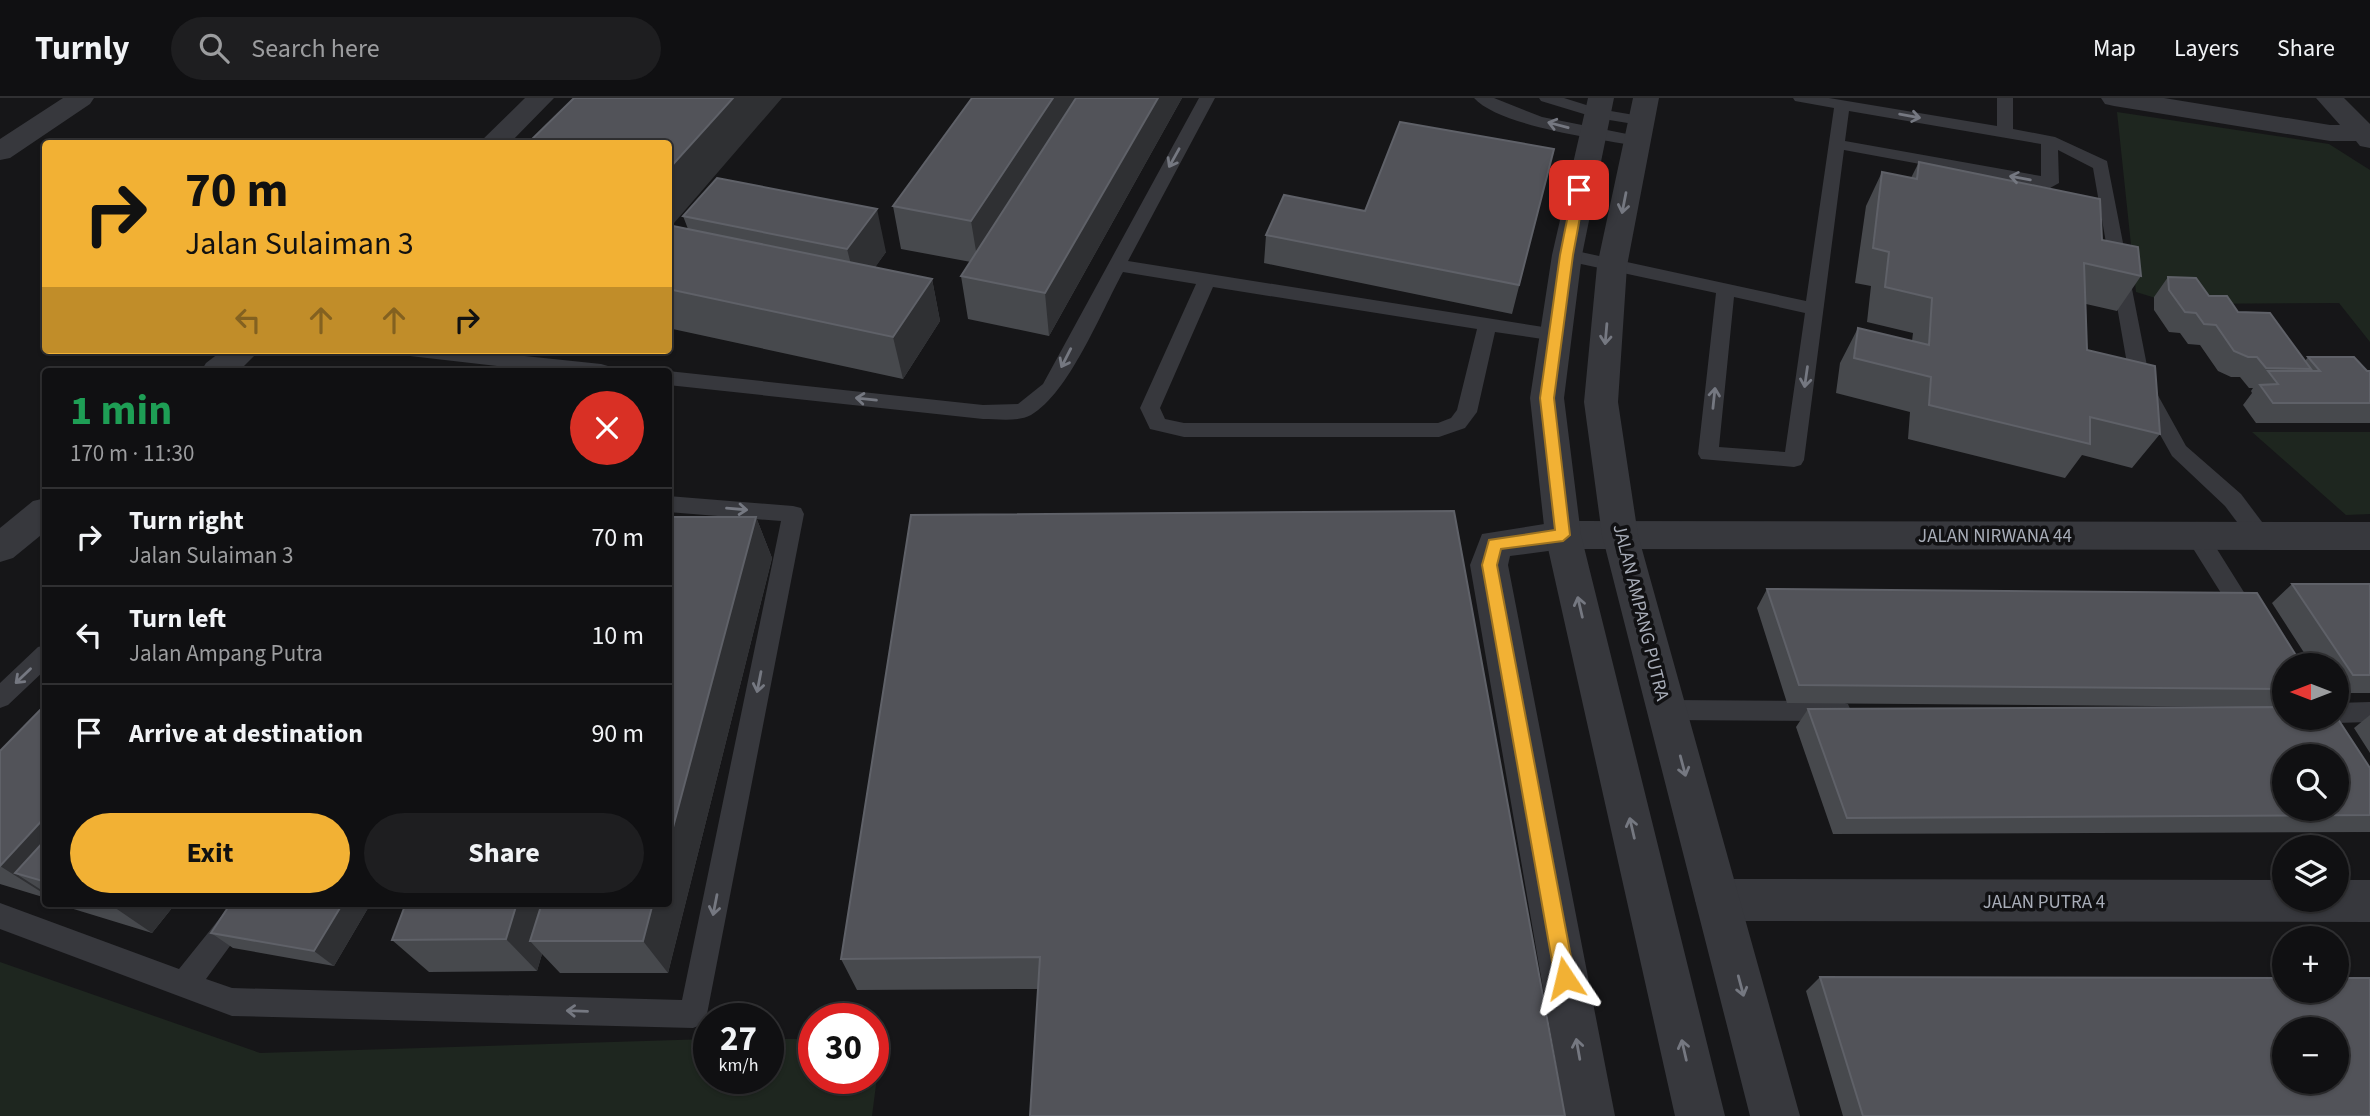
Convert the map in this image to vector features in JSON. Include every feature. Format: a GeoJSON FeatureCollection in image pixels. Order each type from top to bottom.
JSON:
{"type":"FeatureCollection","features":[{"type":"Feature","properties":{"kind":"street"},"geometry":{"type":"LineString","coordinates":[[0,152],[81,98]]}},
{"type":"Feature","properties":{"kind":"street"},"geometry":{"type":"LineString","coordinates":[[496,140],[541,98]]}},
{"type":"Feature","properties":{"kind":"street"},"geometry":{"type":"LineString","coordinates":[[2115,98],[2330,133],[2367,136]]}},
{"type":"Feature","properties":{"kind":"street"},"geometry":{"type":"LineString","coordinates":[[2329,98],[2367,136]]}},
{"type":"Feature","properties":{"kind":"street"},"geometry":{"type":"LineString","coordinates":[[1597,115],[1567,255],[1547,398],[1563,535],[1700,1116]]}},
{"type":"Feature","properties":{"kind":"street"},"geometry":{"type":"LineString","coordinates":[[0,117],[40,124]]}},
{"type":"Feature","properties":{"kind":"street","name":"JALAN AMPANG PUTRA"},"geometry":{"type":"LineString","coordinates":[[1641,120],[1612,266],[1601,402],[1620,535],[1775,1116]]}},
{"type":"Feature","properties":{"kind":"street"},"geometry":{"type":"LineString","coordinates":[[222,368],[239,354]]}},
{"type":"Feature","properties":{"kind":"street"},"geometry":{"type":"LineString","coordinates":[[0,548],[42,514]]}},
{"type":"Feature","properties":{"kind":"street","name":"JALAN NIRWANA 44"},"geometry":{"type":"LineString","coordinates":[[1590,1116],[1489,565],[1494,544],[1563,535],[2370,536]]}},
{"type":"Feature","properties":{"kind":"street","name":"JALAN PUTRA 4"},"geometry":{"type":"LineString","coordinates":[[1718,900],[2370,901]]}},
{"type":"Feature","properties":{"kind":"lane"},"geometry":{"type":"LineString","coordinates":[[672,378],[983,412],[1023,411],[1051,388],[1207,98]]}},
{"type":"Feature","properties":{"kind":"lane"},"geometry":{"type":"LineString","coordinates":[[1482,98],[1498,108],[1641,120]]}},
{"type":"Feature","properties":{"kind":"lane"},"geometry":{"type":"LineString","coordinates":[[1547,98],[1597,115]]}},
{"type":"Feature","properties":{"kind":"lane"},"geometry":{"type":"LineString","coordinates":[[1801,98],[2049,140],[2101,165],[2140,381],[2179,451],[2233,499],[2260,536]]}},
{"type":"Feature","properties":{"kind":"lane"},"geometry":{"type":"LineString","coordinates":[[2005,98],[2005,133]]}},
{"type":"Feature","properties":{"kind":"lane"},"geometry":{"type":"LineString","coordinates":[[1726,290],[1708,454],[1794,460],[1842,105]]}},
{"type":"Feature","properties":{"kind":"lane"},"geometry":{"type":"LineString","coordinates":[[1837,144],[2050,183],[2049,140]]}},
{"type":"Feature","properties":{"kind":"lane"},"geometry":{"type":"LineString","coordinates":[[1567,255],[1815,309]]}},
{"type":"Feature","properties":{"kind":"lane"},"geometry":{"type":"LineString","coordinates":[[1115,265],[1556,335]]}},
{"type":"Feature","properties":{"kind":"lane"},"geometry":{"type":"LineString","coordinates":[[1207,280],[1150,408],[1157,424],[1184,430],[1439,430],[1458,423],[1467,412],[1488,323]]}},
{"type":"Feature","properties":{"kind":"lane"},"geometry":{"type":"LineString","coordinates":[[446,354],[574,368]]}},
{"type":"Feature","properties":{"kind":"lane"},"geometry":{"type":"LineString","coordinates":[[0,916],[232,1002],[693,1014],[793,514],[672,504]]}},
{"type":"Feature","properties":{"kind":"lane"},"geometry":{"type":"LineString","coordinates":[[2197,536],[2262,640]]}},
{"type":"Feature","properties":{"kind":"lane"},"geometry":{"type":"LineString","coordinates":[[0,698],[42,658]]}},
{"type":"Feature","properties":{"kind":"lane"},"geometry":{"type":"LineString","coordinates":[[1667,710],[1859,711]]}},
{"type":"Feature","properties":{"kind":"lane"},"geometry":{"type":"LineString","coordinates":[[2349,713],[2370,712]]}},
{"type":"Feature","properties":{"kind":"lane"},"geometry":{"type":"LineString","coordinates":[[185,984],[245,907]]}},
{"type":"Feature","properties":{"kind":"shaded area"},"geometry":{"type":"Polygon","coordinates":[[[2117,112],[2329,144],[2370,170],[2370,342],[2339,303],[2175,304],[2136,292],[2117,112]]]}},
{"type":"Feature","properties":{"kind":"shaded area"},"geometry":{"type":"Polygon","coordinates":[[[2252,432],[2370,432],[2370,514],[2346,515],[2252,432]]]}},
{"type":"Feature","properties":{"kind":"shaded area"},"geometry":{"type":"Polygon","coordinates":[[[0,962],[260,1053],[693,1039],[693,1094],[784,1094],[784,1039],[798,1039],[798,1094],[875,1094],[872,1116],[0,1116],[0,962]]]}},
{"type":"Feature","properties":{"kind":"building"},"geometry":{"type":"Polygon","coordinates":[[[574,98],[733,98],[672,166],[672,140],[531,140],[574,98]]]}},
{"type":"Feature","properties":{"kind":"building"},"geometry":{"type":"Polygon","coordinates":[[[972,98],[1053,98],[971,221],[893,206],[972,98]]]}},
{"type":"Feature","properties":{"kind":"building"},"geometry":{"type":"Polygon","coordinates":[[[1076,98],[1158,98],[1045,293],[961,276],[1076,98]]]}},
{"type":"Feature","properties":{"kind":"building"},"geometry":{"type":"Polygon","coordinates":[[[1400,122],[1554,149],[1519,285],[1266,235],[1284,195],[1365,211],[1400,122]]]}},
{"type":"Feature","properties":{"kind":"building"},"geometry":{"type":"Polygon","coordinates":[[[1919,162],[2100,199],[2102,240],[2138,247],[2141,276],[2084,263],[2087,350],[2155,366],[2160,434],[2090,417],[2090,444],[1929,405],[1931,377],[1854,358],[1858,328],[1929,345],[1932,298],[1885,287],[1889,252],[1873,248],[1882,172],[1917,179],[1919,162]]]}},
{"type":"Feature","properties":{"kind":"building"},"geometry":{"type":"Polygon","coordinates":[[[717,178],[877,209],[847,249],[683,216],[717,178]]]}},
{"type":"Feature","properties":{"kind":"building"},"geometry":{"type":"Polygon","coordinates":[[[672,227],[932,279],[893,337],[672,290],[672,227]]]}},
{"type":"Feature","properties":{"kind":"building"},"geometry":{"type":"Polygon","coordinates":[[[2168,277],[2196,278],[2209,296],[2227,296],[2238,312],[2270,313],[2311,369],[2266,368],[2257,357],[2248,357],[2234,351],[2216,325],[2204,324],[2196,313],[2185,312],[2169,290],[2168,277]]]}},
{"type":"Feature","properties":{"kind":"building"},"geometry":{"type":"Polygon","coordinates":[[[2308,357],[2354,357],[2370,371],[2370,403],[2273,403],[2260,385],[2278,384],[2268,371],[2320,371],[2308,357]]]}},
{"type":"Feature","properties":{"kind":"building"},"geometry":{"type":"Polygon","coordinates":[[[1454,511],[1565,1116],[1030,1116],[1040,957],[841,959],[911,515],[1454,511]]]}},
{"type":"Feature","properties":{"kind":"building"},"geometry":{"type":"Polygon","coordinates":[[[672,517],[756,517],[672,831],[672,517]]]}},
{"type":"Feature","properties":{"kind":"building"},"geometry":{"type":"Polygon","coordinates":[[[2292,584],[2370,584],[2370,675],[2353,675],[2349,669],[2349,653],[2338,653],[2292,584]]]}},
{"type":"Feature","properties":{"kind":"building"},"geometry":{"type":"Polygon","coordinates":[[[1767,589],[2257,593],[2294,653],[2272,653],[2272,689],[1799,685],[1767,589]]]}},
{"type":"Feature","properties":{"kind":"building"},"geometry":{"type":"Polygon","coordinates":[[[2272,707],[2272,730],[2345,730],[2370,768],[2370,815],[2349,815],[2349,744],[2272,744],[2272,816],[1847,818],[1808,709],[2272,707]]]}},
{"type":"Feature","properties":{"kind":"building"},"geometry":{"type":"Polygon","coordinates":[[[42,708],[42,820],[0,866],[0,751],[42,708]]]}},
{"type":"Feature","properties":{"kind":"building"},"geometry":{"type":"Polygon","coordinates":[[[42,843],[42,881],[15,873],[42,843]]]}},
{"type":"Feature","properties":{"kind":"building"},"geometry":{"type":"Polygon","coordinates":[[[228,907],[341,907],[314,951],[211,933],[228,907]]]}},
{"type":"Feature","properties":{"kind":"building"},"geometry":{"type":"Polygon","coordinates":[[[404,907],[516,907],[506,939],[392,940],[404,907]]]}},
{"type":"Feature","properties":{"kind":"building"},"geometry":{"type":"Polygon","coordinates":[[[541,907],[652,907],[643,941],[530,941],[541,907]]]}},
{"type":"Feature","properties":{"kind":"building"},"geometry":{"type":"Polygon","coordinates":[[[1820,977],[2272,978],[2272,1003],[2349,1003],[2349,978],[2370,978],[2370,1116],[1863,1116],[1820,977]]]}},
{"type":"Feature","properties":{"kind":"route"},"geometry":{"type":"LineString","coordinates":[[1565,978],[1489,565],[1494,544],[1563,535],[1547,398],[1579,190]]}}]}
